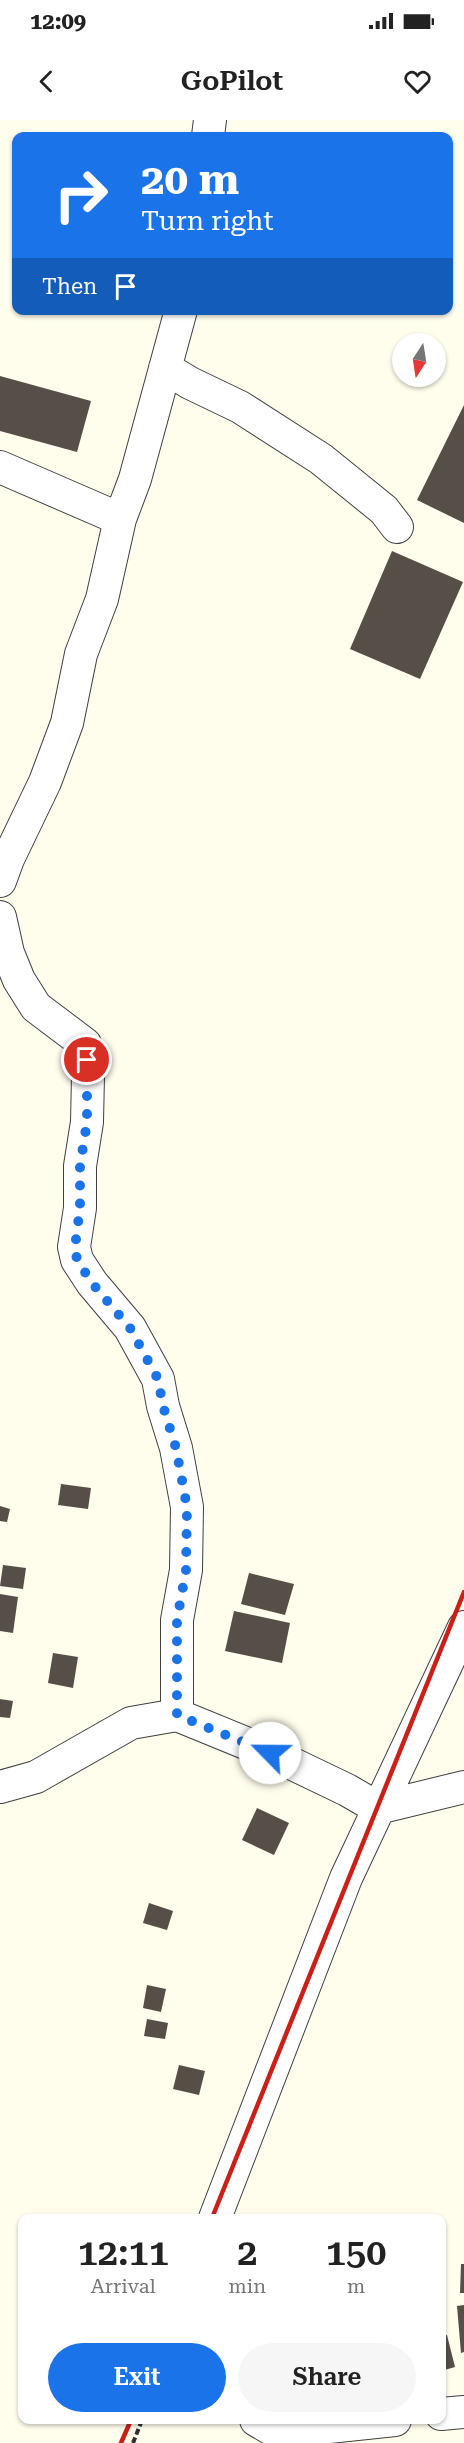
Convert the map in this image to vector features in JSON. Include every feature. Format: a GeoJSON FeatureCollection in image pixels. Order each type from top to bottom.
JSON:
{"type":"FeatureCollection","features":[{"type":"Feature","properties":{"kind":"street"},"geometry":{"type":"LineString","coordinates":[[3,865],[45,782],[67,723],[81,654],[102,599],[120,519],[135,479],[180,315]]}},
{"type":"Feature","properties":{"kind":"street"},"geometry":{"type":"LineString","coordinates":[[165,368],[240,407],[321,459],[384,510],[397,527]]}},
{"type":"Feature","properties":{"kind":"street"},"geometry":{"type":"LineString","coordinates":[[0,467],[120,519]]}},
{"type":"Feature","properties":{"kind":"street"},"geometry":{"type":"LineString","coordinates":[[0,917],[19,980],[36,1007],[85,1044],[88,1076],[87,1122],[80,1166],[80,1208],[75,1247],[77,1260],[92,1283],[130,1328],[158,1379],[163,1406],[176,1448],[187,1507],[186,1570],[177,1620],[177,1715]]}},
{"type":"Feature","properties":{"kind":"street"},"geometry":{"type":"LineString","coordinates":[[217,2214],[346,1878],[464,1627]]}},
{"type":"Feature","properties":{"kind":"street"},"geometry":{"type":"LineString","coordinates":[[0,1787],[36,1777],[131,1723],[177,1715],[270,1753],[347,1790],[378,1808],[464,1786]]}},
{"type":"Feature","properties":{"kind":"street"},"geometry":{"type":"LineString","coordinates":[[446,2414],[464,2412]]}},
{"type":"Feature","properties":{"kind":"street"},"geometry":{"type":"LineString","coordinates":[[263,2424],[273,2430],[292,2431],[357,2424]]}},
{"type":"Feature","properties":{"kind":"path"},"geometry":{"type":"LineString","coordinates":[[133,2443],[140,2424]]}},
{"type":"Feature","properties":{"kind":"building"},"geometry":{"type":"Polygon","coordinates":[[[0,376],[91,401],[77,452],[0,431],[0,376]]]}},
{"type":"Feature","properties":{"kind":"building"},"geometry":{"type":"Polygon","coordinates":[[[464,405],[464,523],[417,500],[464,405]]]}},
{"type":"Feature","properties":{"kind":"building"},"geometry":{"type":"Polygon","coordinates":[[[392,551],[463,582],[420,679],[350,649],[392,551]]]}},
{"type":"Feature","properties":{"kind":"building"},"geometry":{"type":"Polygon","coordinates":[[[61,1484],[91,1488],[88,1509],[58,1505],[61,1484]]]}},
{"type":"Feature","properties":{"kind":"building"},"geometry":{"type":"Polygon","coordinates":[[[0,1506],[10,1509],[7,1522],[0,1521],[0,1506]]]}},
{"type":"Feature","properties":{"kind":"building"},"geometry":{"type":"Polygon","coordinates":[[[3,1565],[26,1568],[23,1589],[0,1586],[3,1565]]]}},
{"type":"Feature","properties":{"kind":"building"},"geometry":{"type":"Polygon","coordinates":[[[249,1573],[294,1584],[285,1615],[241,1604],[249,1573]]]}},
{"type":"Feature","properties":{"kind":"building"},"geometry":{"type":"Polygon","coordinates":[[[0,1594],[18,1597],[13,1633],[0,1631],[0,1594]]]}},
{"type":"Feature","properties":{"kind":"building"},"geometry":{"type":"Polygon","coordinates":[[[234,1611],[290,1623],[282,1663],[225,1651],[234,1611]]]}},
{"type":"Feature","properties":{"kind":"building"},"geometry":{"type":"Polygon","coordinates":[[[53,1653],[78,1657],[73,1688],[48,1683],[53,1653]]]}},
{"type":"Feature","properties":{"kind":"building"},"geometry":{"type":"Polygon","coordinates":[[[0,1699],[13,1701],[10,1718],[0,1717],[0,1699]]]}},
{"type":"Feature","properties":{"kind":"building"},"geometry":{"type":"Polygon","coordinates":[[[257,1808],[289,1823],[274,1855],[242,1840],[257,1808]]]}},
{"type":"Feature","properties":{"kind":"building"},"geometry":{"type":"Polygon","coordinates":[[[149,1903],[173,1911],[167,1930],[143,1923],[149,1903]]]}},
{"type":"Feature","properties":{"kind":"building"},"geometry":{"type":"Polygon","coordinates":[[[147,1985],[166,1989],[161,2012],[143,2008],[147,1985]]]}},
{"type":"Feature","properties":{"kind":"building"},"geometry":{"type":"Polygon","coordinates":[[[147,2019],[168,2023],[165,2039],[144,2036],[147,2019]]]}},
{"type":"Feature","properties":{"kind":"building"},"geometry":{"type":"Polygon","coordinates":[[[179,2065],[205,2071],[199,2095],[173,2089],[179,2065]]]}},
{"type":"Feature","properties":{"kind":"building"},"geometry":{"type":"Polygon","coordinates":[[[461,2264],[464,2264],[464,2293],[460,2293],[461,2264]]]}},
{"type":"Feature","properties":{"kind":"building"},"geometry":{"type":"Polygon","coordinates":[[[464,2305],[464,2352],[461,2353],[457,2306],[464,2305]]]}},
{"type":"Feature","properties":{"kind":"building"},"geometry":{"type":"Polygon","coordinates":[[[446,2335],[455,2367],[446,2370],[446,2335]]]}},
{"type":"Feature","properties":{"kind":"railway"},"geometry":{"type":"LineString","coordinates":[[214,2214],[464,1592]]}},
{"type":"Feature","properties":{"kind":"railway"},"geometry":{"type":"LineString","coordinates":[[121,2443],[129,2424]]}},
{"type":"Feature","properties":{"kind":"route"},"geometry":{"type":"LineString","coordinates":[[87,1060],[87,1122],[80,1166],[80,1208],[75,1247],[77,1260],[92,1283],[130,1328],[158,1379],[163,1406],[176,1448],[187,1507],[186,1570],[177,1620],[177,1715],[270,1753]]}}]}
